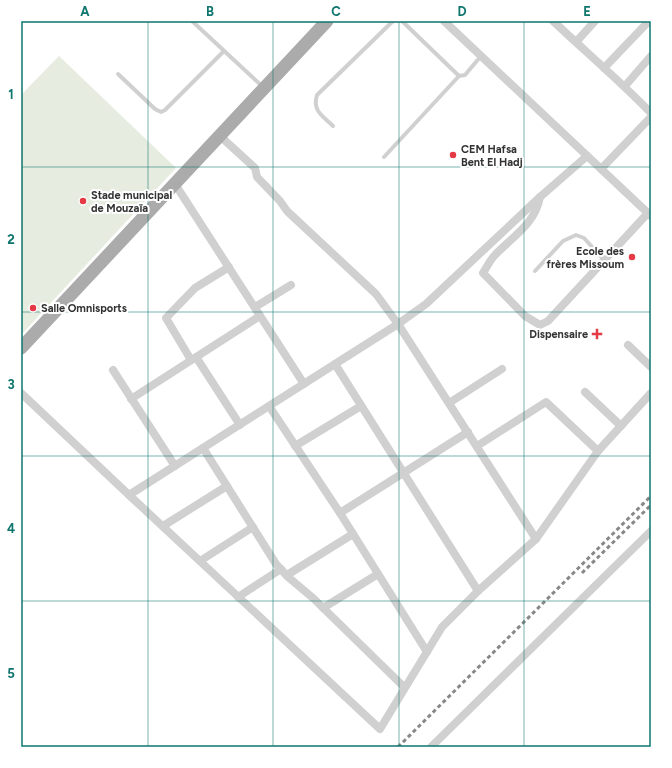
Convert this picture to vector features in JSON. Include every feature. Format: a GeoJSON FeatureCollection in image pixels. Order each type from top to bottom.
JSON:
{"type":"FeatureCollection","features":[{"type":"Feature","properties":{"kind":"main road"},"geometry":{"type":"LineString","coordinates":[[21,348],[328,21]]}},
{"type":"Feature","properties":{"kind":"street"},"geometry":{"type":"LineString","coordinates":[[444,21],[650,215],[605,260],[548,321],[540,325],[525,316],[483,273],[494,256],[529,222],[538,208],[540,197]]}},
{"type":"Feature","properties":{"kind":"street"},"geometry":{"type":"LineString","coordinates":[[553,21],[625,86],[651,113]]}},
{"type":"Feature","properties":{"kind":"street"},"geometry":{"type":"LineString","coordinates":[[576,42],[595,21]]}},
{"type":"Feature","properties":{"kind":"street"},"geometry":{"type":"LineString","coordinates":[[604,68],[649,21]]}},
{"type":"Feature","properties":{"kind":"street"},"geometry":{"type":"LineString","coordinates":[[625,86],[651,56]]}},
{"type":"Feature","properties":{"kind":"street"},"geometry":{"type":"LineString","coordinates":[[601,169],[651,117]]}},
{"type":"Feature","properties":{"kind":"street"},"geometry":{"type":"LineString","coordinates":[[220,136],[255,168],[257,177],[280,200],[287,211],[376,294],[398,324],[536,539]]}},
{"type":"Feature","properties":{"kind":"street"},"geometry":{"type":"LineString","coordinates":[[129,495],[398,324],[426,304],[540,197],[587,156]]}},
{"type":"Feature","properties":{"kind":"street"},"geometry":{"type":"LineString","coordinates":[[175,184],[304,384]]}},
{"type":"Feature","properties":{"kind":"street"},"geometry":{"type":"LineString","coordinates":[[229,267],[196,288],[166,318],[240,425]]}},
{"type":"Feature","properties":{"kind":"street"},"geometry":{"type":"LineString","coordinates":[[255,308],[291,285]]}},
{"type":"Feature","properties":{"kind":"street"},"geometry":{"type":"LineString","coordinates":[[131,399],[260,316]]}},
{"type":"Feature","properties":{"kind":"street"},"geometry":{"type":"LineString","coordinates":[[628,345],[651,367]]}},
{"type":"Feature","properties":{"kind":"street"},"geometry":{"type":"LineString","coordinates":[[335,364],[478,591]]}},
{"type":"Feature","properties":{"kind":"street"},"geometry":{"type":"LineString","coordinates":[[449,403],[502,369]]}},
{"type":"Feature","properties":{"kind":"street"},"geometry":{"type":"LineString","coordinates":[[113,370],[175,466]]}},
{"type":"Feature","properties":{"kind":"street"},"geometry":{"type":"LineString","coordinates":[[585,392],[621,426]]}},
{"type":"Feature","properties":{"kind":"street"},"geometry":{"type":"LineString","coordinates":[[21,393],[380,729],[404,687],[442,628],[478,591],[536,539],[598,451],[651,393]]}},
{"type":"Feature","properties":{"kind":"street"},"geometry":{"type":"LineString","coordinates":[[476,446],[546,402],[598,451]]}},
{"type":"Feature","properties":{"kind":"street"},"geometry":{"type":"LineString","coordinates":[[269,406],[340,513],[427,652]]}},
{"type":"Feature","properties":{"kind":"street"},"geometry":{"type":"LineString","coordinates":[[295,446],[361,406]]}},
{"type":"Feature","properties":{"kind":"street"},"geometry":{"type":"LineString","coordinates":[[340,513],[468,432]]}},
{"type":"Feature","properties":{"kind":"street"},"geometry":{"type":"LineString","coordinates":[[204,448],[253,527],[284,572],[404,687]]}},
{"type":"Feature","properties":{"kind":"street"},"geometry":{"type":"LineString","coordinates":[[163,526],[227,486]]}},
{"type":"Feature","properties":{"kind":"street"},"geometry":{"type":"LineString","coordinates":[[200,561],[253,527]]}},
{"type":"Feature","properties":{"kind":"street"},"geometry":{"type":"LineString","coordinates":[[431,747],[651,531]]}},
{"type":"Feature","properties":{"kind":"street"},"geometry":{"type":"LineString","coordinates":[[238,597],[353,534]]}},
{"type":"Feature","properties":{"kind":"street"},"geometry":{"type":"LineString","coordinates":[[322,608],[378,574]]}},
{"type":"Feature","properties":{"kind":"lane"},"geometry":{"type":"LineString","coordinates":[[192,21],[264,88]]}},
{"type":"Feature","properties":{"kind":"lane"},"geometry":{"type":"LineString","coordinates":[[334,126],[318,110],[315,103],[317,95],[392,21]]}},
{"type":"Feature","properties":{"kind":"lane"},"geometry":{"type":"LineString","coordinates":[[402,21],[459,76]]}},
{"type":"Feature","properties":{"kind":"lane"},"geometry":{"type":"LineString","coordinates":[[118,74],[155,109],[161,112],[165,110],[224,51]]}},
{"type":"Feature","properties":{"kind":"lane"},"geometry":{"type":"LineString","coordinates":[[384,157],[459,76],[464,75],[481,56]]}},
{"type":"Feature","properties":{"kind":"lane"},"geometry":{"type":"LineString","coordinates":[[535,271],[563,241],[576,235],[584,238],[605,260]]}},
{"type":"Feature","properties":{"kind":"shaded area","name":"Stade municipal de Mouzaïa"},"geometry":{"type":"Polygon","coordinates":[[[59,56],[176,168],[21,335],[21,95],[59,56]]]}},
{"type":"Feature","properties":{"kind":"railway"},"geometry":{"type":"LineString","coordinates":[[398,747],[651,496]]}},
{"type":"Feature","properties":{"kind":"railway"},"geometry":{"type":"LineString","coordinates":[[582,573],[651,505]]}},
{"type":"Feature","properties":{"kind":"place","name":"CEM Hafsa Bent El Hadj"},"geometry":{"type":"Point","coordinates":[453,155]}},
{"type":"Feature","properties":{"kind":"place","name":"Stade municipal de Mouzaïa"},"geometry":{"type":"Point","coordinates":[83,201]}},
{"type":"Feature","properties":{"kind":"place","name":"Ecole des frères Missoum"},"geometry":{"type":"Point","coordinates":[632,257]}},
{"type":"Feature","properties":{"kind":"place","name":"Salle Omnisports"},"geometry":{"type":"Point","coordinates":[33,308]}},
{"type":"Feature","properties":{"kind":"place","name":"Dispensaire"},"geometry":{"type":"Point","coordinates":[597,334]}}]}
